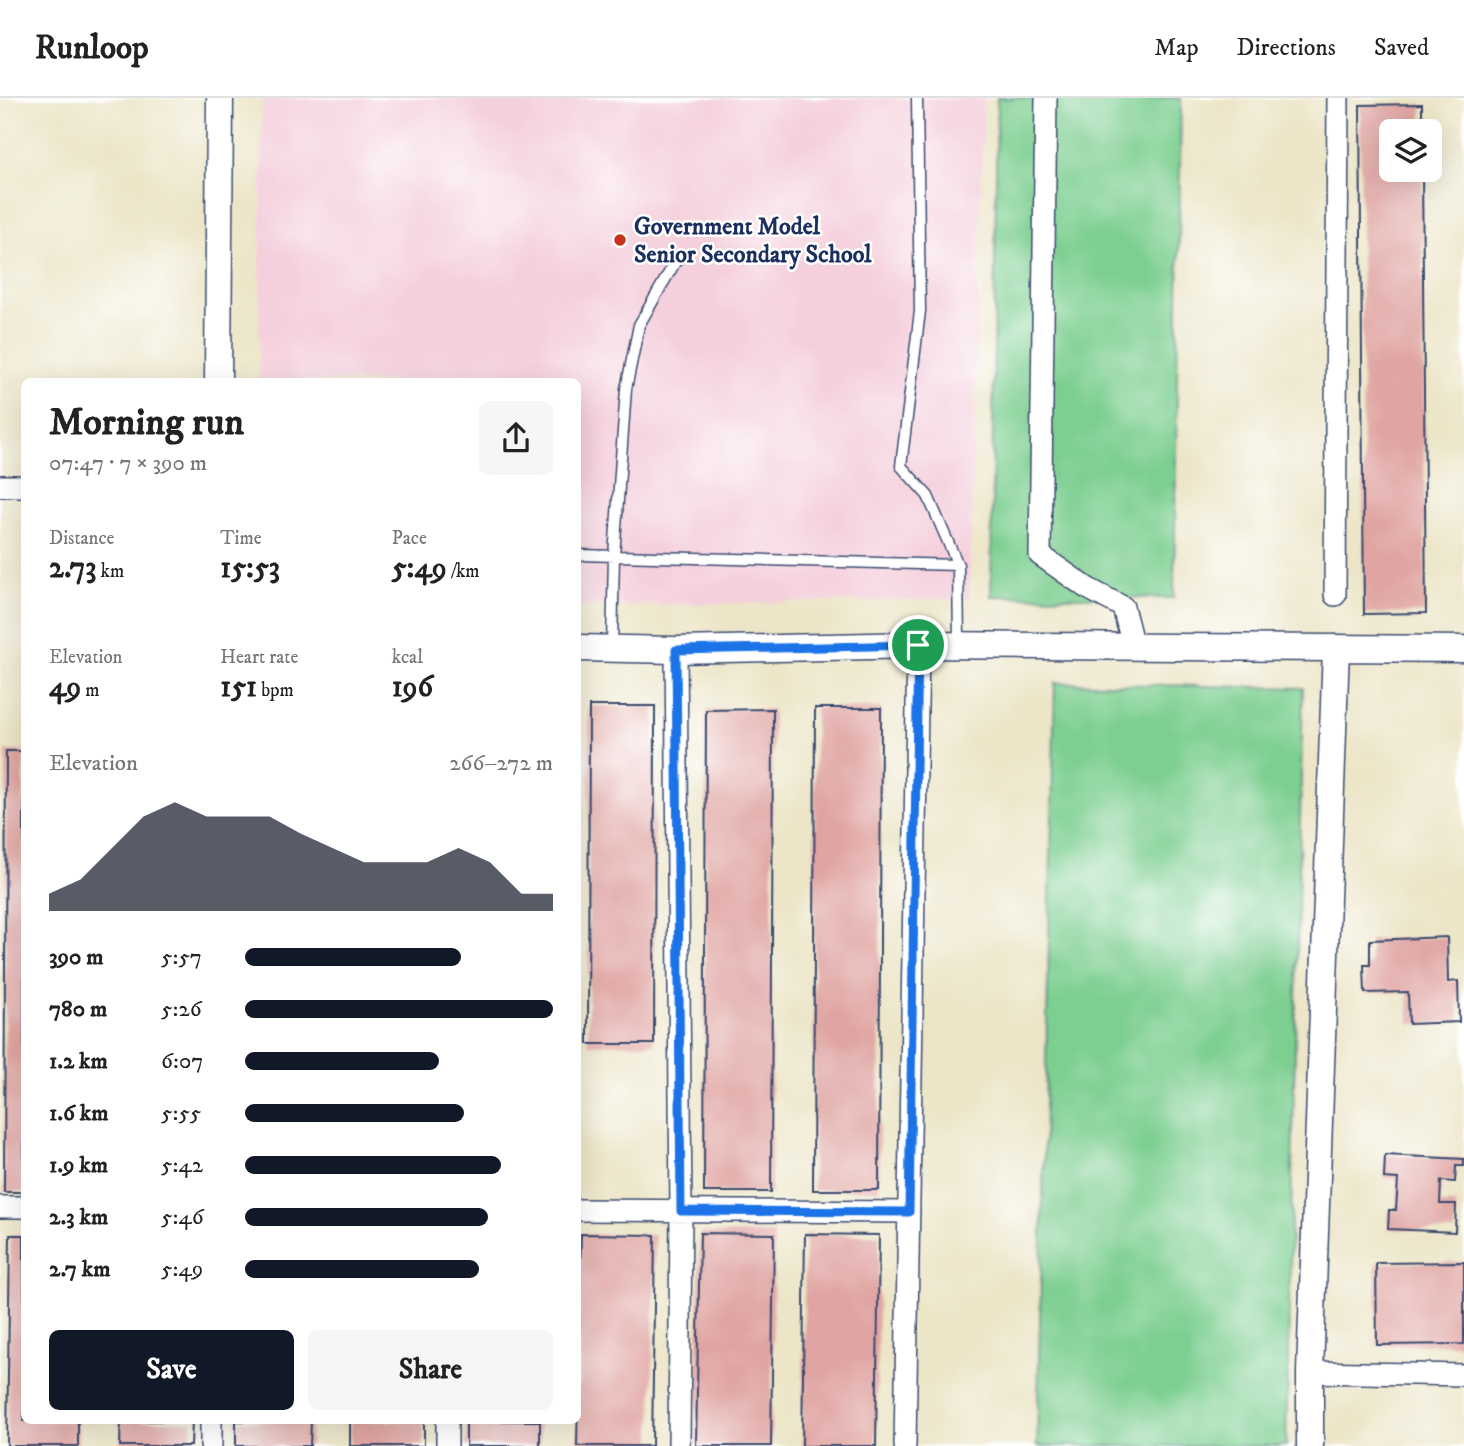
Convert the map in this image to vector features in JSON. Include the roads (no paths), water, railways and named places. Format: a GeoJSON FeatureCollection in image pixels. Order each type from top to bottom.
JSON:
{"type":"FeatureCollection","features":[{"type":"Feature","properties":{"kind":"street"},"geometry":{"type":"LineString","coordinates":[[218,378],[220,98]]}},
{"type":"Feature","properties":{"kind":"street"},"geometry":{"type":"LineString","coordinates":[[1046,98],[1040,555],[1087,588],[1123,607],[1133,646]]}},
{"type":"Feature","properties":{"kind":"street"},"geometry":{"type":"LineString","coordinates":[[1335,595],[1338,98]]}},
{"type":"Feature","properties":{"kind":"street"},"geometry":{"type":"LineString","coordinates":[[0,486],[21,486]]}},
{"type":"Feature","properties":{"kind":"street"},"geometry":{"type":"LineString","coordinates":[[905,1446],[918,645]]}},
{"type":"Feature","properties":{"kind":"street"},"geometry":{"type":"LineString","coordinates":[[581,648],[676,650],[959,645],[1464,649]]}},
{"type":"Feature","properties":{"kind":"street"},"geometry":{"type":"LineString","coordinates":[[1310,1446],[1310,1372],[1336,648]]}},
{"type":"Feature","properties":{"kind":"street"},"geometry":{"type":"LineString","coordinates":[[676,650],[681,1211],[679,1446]]}},
{"type":"Feature","properties":{"kind":"street"},"geometry":{"type":"LineString","coordinates":[[0,1207],[21,1207]]}},
{"type":"Feature","properties":{"kind":"street"},"geometry":{"type":"LineString","coordinates":[[581,1210],[909,1212]]}},
{"type":"Feature","properties":{"kind":"street"},"geometry":{"type":"LineString","coordinates":[[1310,1372],[1464,1375]]}},
{"type":"Feature","properties":{"kind":"street"},"geometry":{"type":"LineString","coordinates":[[211,1424],[211,1446]]}},
{"type":"Feature","properties":{"kind":"street"},"geometry":{"type":"LineString","coordinates":[[447,1424],[447,1446]]}},
{"type":"Feature","properties":{"kind":"lane"},"geometry":{"type":"LineString","coordinates":[[917,98],[920,311],[901,466],[928,496],[958,565],[959,645]]}},
{"type":"Feature","properties":{"kind":"lane"},"geometry":{"type":"LineString","coordinates":[[612,648],[614,556],[626,389],[639,325],[677,259]]}},
{"type":"Feature","properties":{"kind":"lane"},"geometry":{"type":"LineString","coordinates":[[581,555],[958,565]]}},
{"type":"Feature","properties":{"kind":"place","name":"Government Model Senior Secondary School"},"geometry":{"type":"Point","coordinates":[620,240]}}]}
